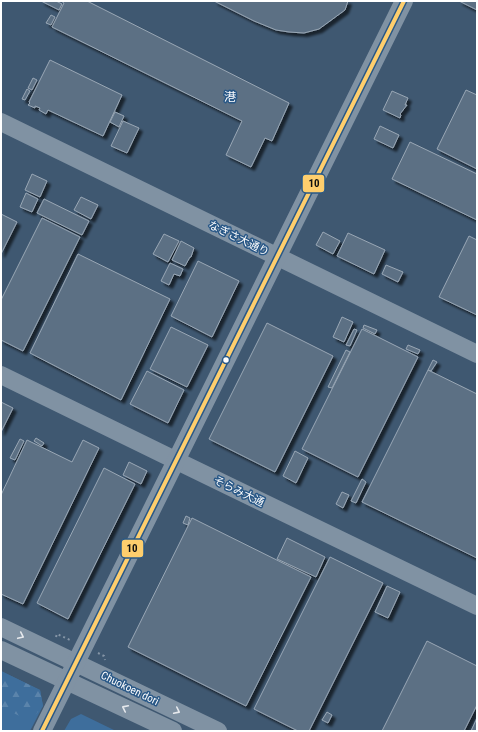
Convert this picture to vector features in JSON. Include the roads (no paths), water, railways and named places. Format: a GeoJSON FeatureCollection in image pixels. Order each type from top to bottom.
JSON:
{"type":"FeatureCollection","features":[{"type":"Feature","properties":{"kind":"street"},"geometry":{"type":"LineString","coordinates":[[42,731],[276,256],[404,1]]}},
{"type":"Feature","properties":{"kind":"street","name":"なぎさ大通り"},"geometry":{"type":"LineString","coordinates":[[1,122],[477,354]]}},
{"type":"Feature","properties":{"kind":"street","name":"そらみ大通"},"geometry":{"type":"LineString","coordinates":[[1,374],[477,606]]}},
{"type":"Feature","properties":{"kind":"street","name":"Chuokoen dori"},"geometry":{"type":"LineString","coordinates":[[1,627],[218,731]]}},
{"type":"Feature","properties":{"kind":"street","name":"Chuokoen dori"},"geometry":{"type":"LineString","coordinates":[[1,650],[173,731]]}},
{"type":"Feature","properties":{"kind":"district","name":"港"},"geometry":{"type":"Point","coordinates":[230,97]}}]}
